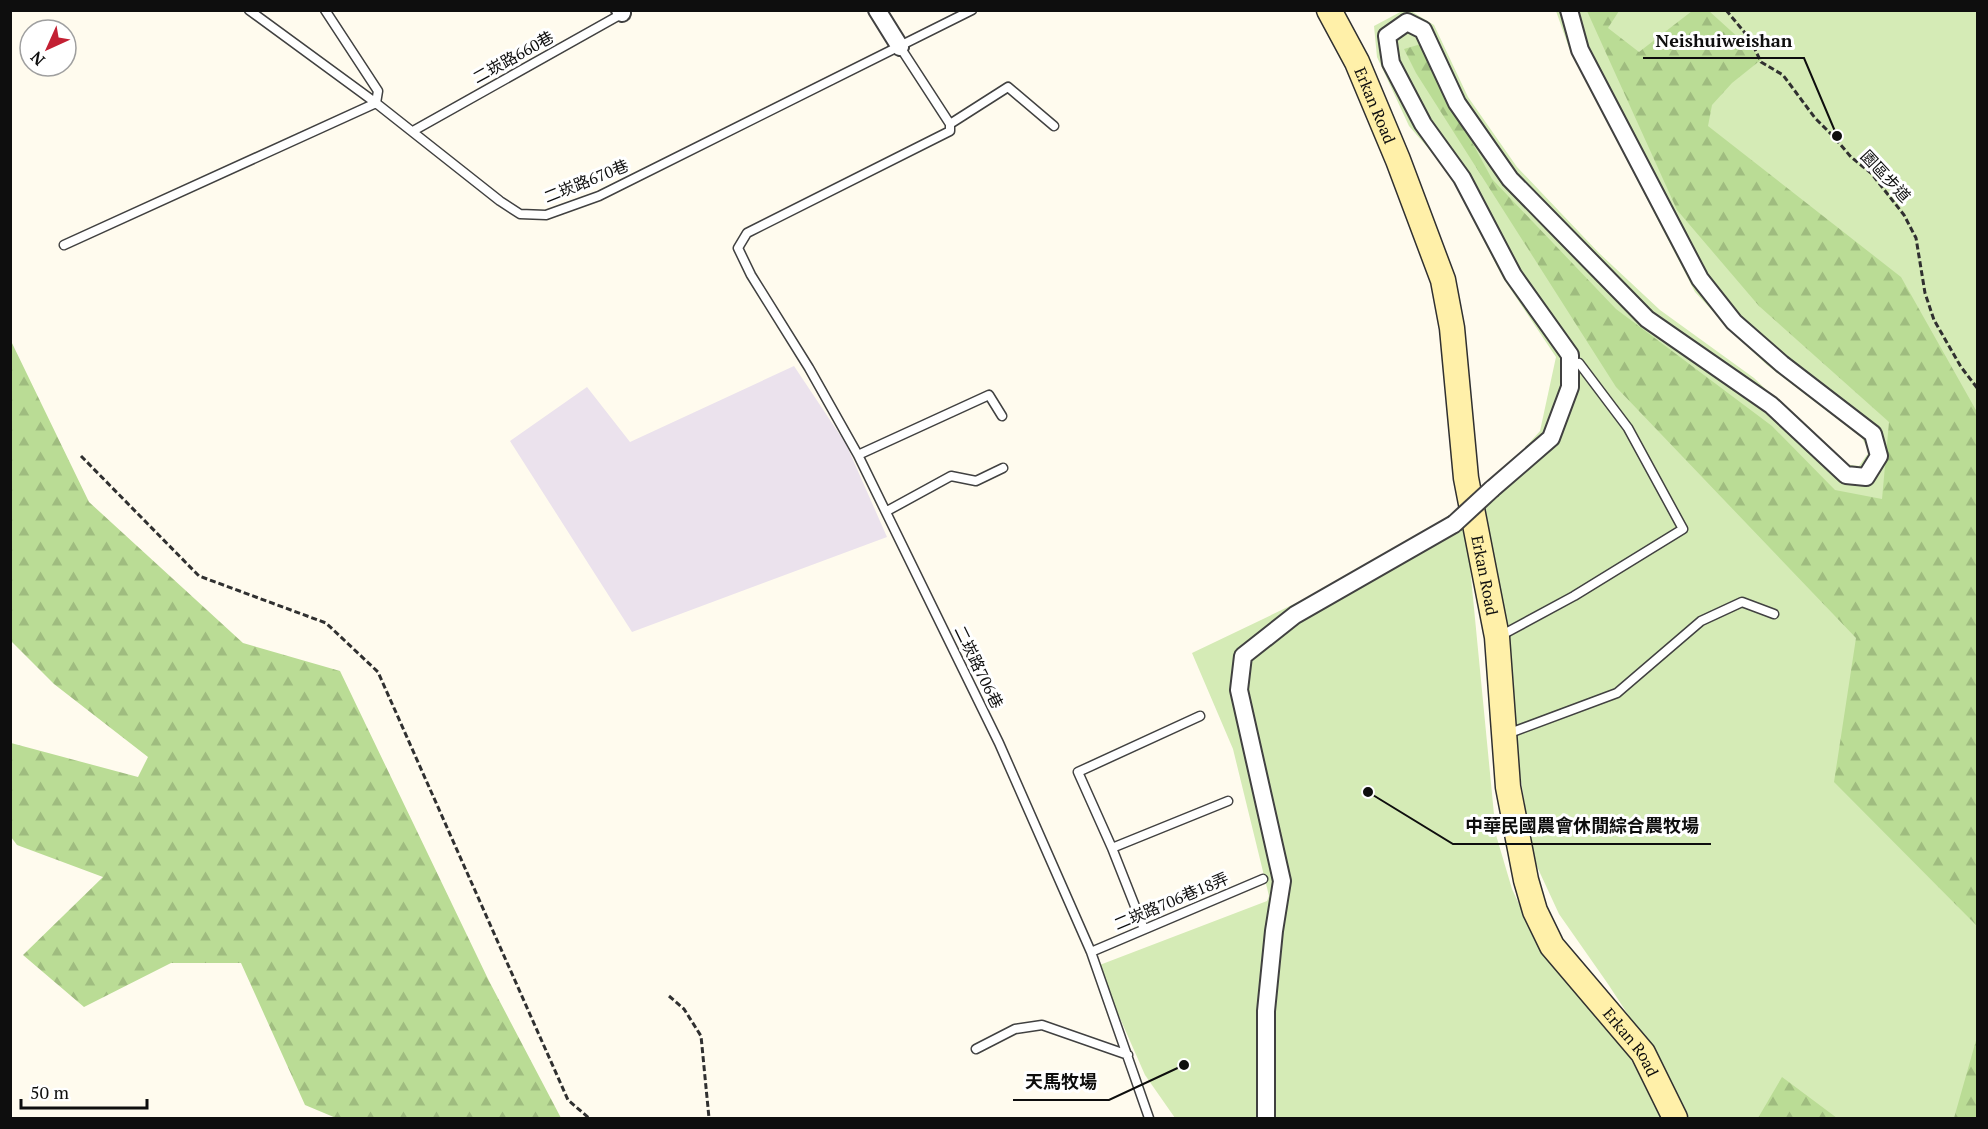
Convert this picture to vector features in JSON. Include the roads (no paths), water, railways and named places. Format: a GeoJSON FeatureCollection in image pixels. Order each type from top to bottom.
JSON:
{"type":"FeatureCollection","features":[{"type":"Feature","properties":{"kind":"street"},"geometry":{"type":"LineString","coordinates":[[877,10],[900,47]]}},
{"type":"Feature","properties":{"kind":"street","name":"Erkan Road"},"geometry":{"type":"LineString","coordinates":[[1329,10],[1357,62],[1389,138],[1443,280],[1452,328],[1466,478],[1497,637],[1508,786],[1535,911],[1552,946],[1643,1053],[1675,1119]]}},
{"type":"Feature","properties":{"kind":"street"},"geometry":{"type":"LineString","coordinates":[[1266,1119],[1266,1011],[1274,931],[1282,881],[1239,690],[1243,656],[1294,615],[1454,524],[1551,438],[1570,387],[1570,355],[1513,275],[1462,178],[1423,124],[1391,63],[1387,36],[1407,22],[1423,30],[1457,103],[1510,179],[1647,319],[1771,405],[1846,475],[1866,477],[1879,456],[1873,434],[1734,322],[1700,279],[1580,50],[1569,10]]}},
{"type":"Feature","properties":{"kind":"lane","name":"二崁路670巷"},"geometry":{"type":"LineString","coordinates":[[249,10],[413,131],[500,201],[520,213],[546,215],[599,196],[972,10]]}},
{"type":"Feature","properties":{"kind":"lane"},"geometry":{"type":"LineString","coordinates":[[64,245],[376,103],[378,91],[325,10]]}},
{"type":"Feature","properties":{"kind":"lane","name":"二崁路660巷"},"geometry":{"type":"LineString","coordinates":[[413,131],[623,12]]}},
{"type":"Feature","properties":{"kind":"lane"},"geometry":{"type":"LineString","coordinates":[[900,47],[950,124],[1008,87],[1054,126]]}},
{"type":"Feature","properties":{"kind":"lane","name":"二崁路706巷"},"geometry":{"type":"LineString","coordinates":[[950,124],[950,131],[747,233],[738,248],[751,275],[809,368],[858,455],[999,743],[1091,952],[1149,1119]]}},
{"type":"Feature","properties":{"kind":"lane"},"geometry":{"type":"LineString","coordinates":[[1497,637],[1574,596],[1683,529],[1628,428],[1579,363]]}},
{"type":"Feature","properties":{"kind":"lane"},"geometry":{"type":"LineString","coordinates":[[858,455],[989,395],[1002,416]]}},
{"type":"Feature","properties":{"kind":"lane"},"geometry":{"type":"LineString","coordinates":[[887,511],[951,476],[976,481],[1003,468]]}},
{"type":"Feature","properties":{"kind":"lane"},"geometry":{"type":"LineString","coordinates":[[1504,735],[1617,693],[1701,621],[1742,602],[1774,614]]}},
{"type":"Feature","properties":{"kind":"lane"},"geometry":{"type":"LineString","coordinates":[[1144,928],[1078,772],[1200,716]]}},
{"type":"Feature","properties":{"kind":"lane"},"geometry":{"type":"LineString","coordinates":[[1112,849],[1228,801]]}},
{"type":"Feature","properties":{"kind":"lane","name":"二崁路706巷18弄"},"geometry":{"type":"LineString","coordinates":[[1091,952],[1263,879]]}},
{"type":"Feature","properties":{"kind":"lane"},"geometry":{"type":"LineString","coordinates":[[976,1049],[1015,1029],[1042,1025],[1128,1055]]}},
{"type":"Feature","properties":{"kind":"place","name":"Neishuiweishan"},"geometry":{"type":"Point","coordinates":[1837,136]}},
{"type":"Feature","properties":{"kind":"place","name":"中華民國農會休閒綜合農牧場"},"geometry":{"type":"Point","coordinates":[1368,792]}},
{"type":"Feature","properties":{"kind":"place","name":"天馬牧場"},"geometry":{"type":"Point","coordinates":[1184,1065]}}]}
